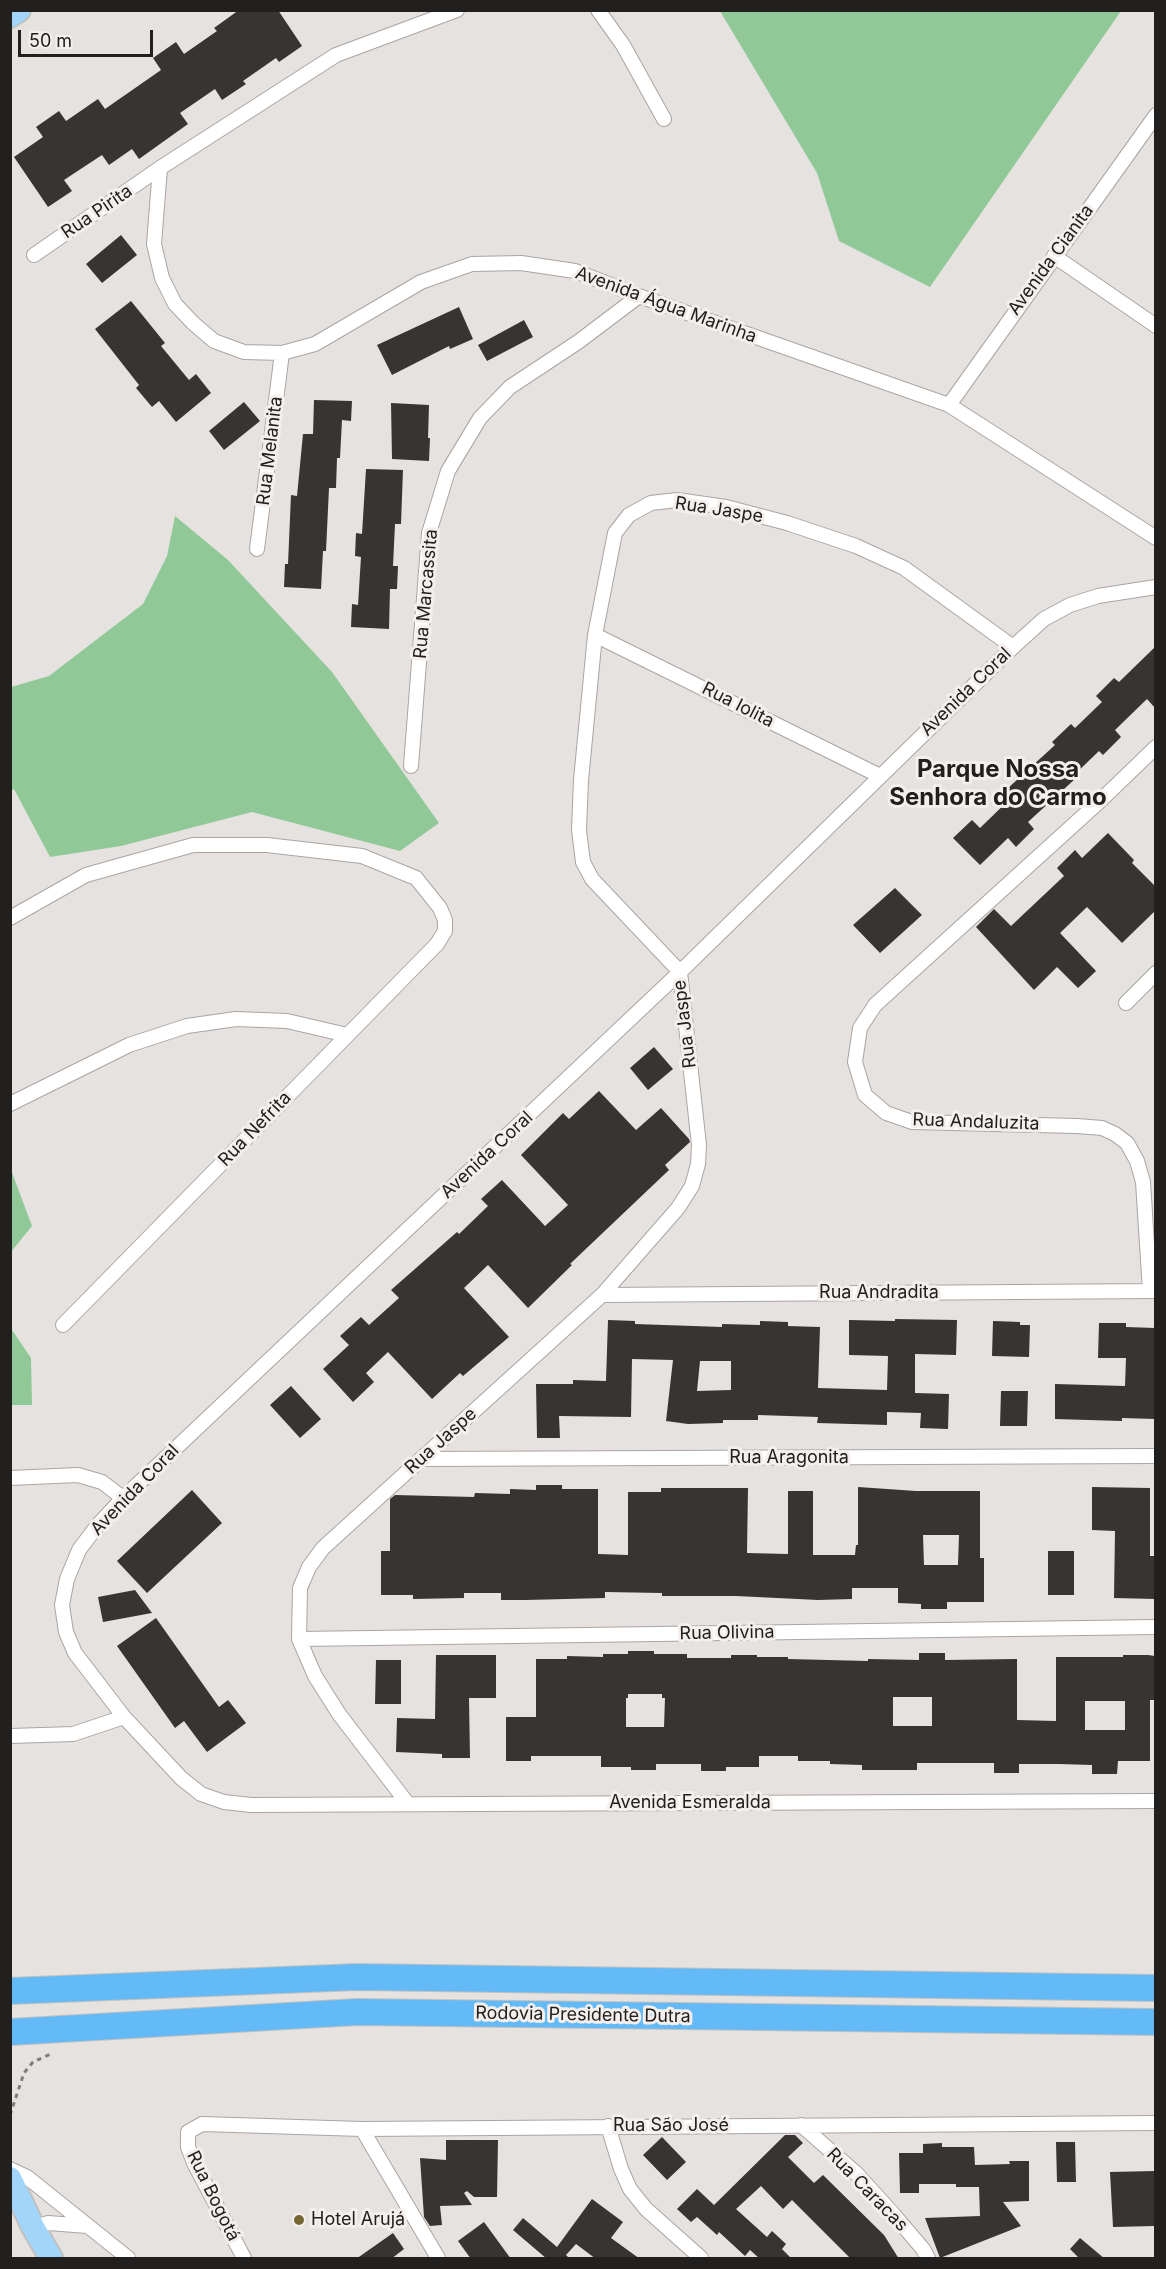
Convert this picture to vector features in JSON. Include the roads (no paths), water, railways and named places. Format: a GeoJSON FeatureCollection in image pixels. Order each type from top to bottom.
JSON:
{"type":"FeatureCollection","features":[{"type":"Feature","properties":{"kind":"highway","name":"Rodovia Presidente Dutra"},"geometry":{"type":"LineString","coordinates":[[10,1991],[357,1977],[1155,1988]]}},
{"type":"Feature","properties":{"kind":"highway","name":"Rodovia Presidente Dutra"},"geometry":{"type":"LineString","coordinates":[[10,2032],[357,2012],[1155,2022]]}},
{"type":"Feature","properties":{"kind":"main road"},"geometry":{"type":"LineString","coordinates":[[10,16],[19,10]]}},
{"type":"Feature","properties":{"kind":"main road"},"geometry":{"type":"LineString","coordinates":[[10,2178],[51,2259]]}},
{"type":"Feature","properties":{"kind":"main road"},"geometry":{"type":"LineString","coordinates":[[10,2208],[38,2259]]}},
{"type":"Feature","properties":{"kind":"street"},"geometry":{"type":"LineString","coordinates":[[160,168],[336,55],[457,10]]}},
{"type":"Feature","properties":{"kind":"street"},"geometry":{"type":"LineString","coordinates":[[598,10],[623,45],[664,118]]}},
{"type":"Feature","properties":{"kind":"street","name":"Avenida Cianita"},"geometry":{"type":"LineString","coordinates":[[948,405],[1155,115]]}},
{"type":"Feature","properties":{"kind":"street","name":"Rua Pirita"},"geometry":{"type":"LineString","coordinates":[[34,255],[160,168]]}},
{"type":"Feature","properties":{"kind":"street","name":"Avenida Água Marinha"},"geometry":{"type":"LineString","coordinates":[[160,168],[154,244],[162,278],[175,304],[214,341],[244,352],[282,353],[315,344],[422,282],[472,264],[521,262],[574,271],[948,405],[1155,538]]}},
{"type":"Feature","properties":{"kind":"street"},"geometry":{"type":"LineString","coordinates":[[1054,256],[1155,326]]}},
{"type":"Feature","properties":{"kind":"street","name":"Rua Marcassita"},"geometry":{"type":"LineString","coordinates":[[411,766],[429,533],[448,471],[480,418],[510,387],[578,342],[639,296]]}},
{"type":"Feature","properties":{"kind":"street","name":"Rua Melanita"},"geometry":{"type":"LineString","coordinates":[[257,549],[282,353]]}},
{"type":"Feature","properties":{"kind":"street","name":"Rua Jaspe"},"geometry":{"type":"LineString","coordinates":[[408,1804],[339,1714],[315,1676],[299,1639],[300,1588],[309,1567],[323,1548],[602,1296],[678,1208],[692,1186],[698,1164],[699,1145],[680,972],[592,879],[583,862],[579,830],[581,780],[595,634],[615,533],[629,515],[651,503],[677,500],[726,507],[787,523],[856,546],[904,568],[1013,647]]}},
{"type":"Feature","properties":{"kind":"street","name":"Avenida Coral"},"geometry":{"type":"LineString","coordinates":[[224,1802],[201,1794],[181,1778],[124,1717],[75,1653],[66,1632],[62,1605],[67,1579],[80,1550],[98,1526],[123,1498],[680,972],[1044,619],[1070,604],[1098,596],[1155,588]]}},
{"type":"Feature","properties":{"kind":"street","name":"Rua Iolita"},"geometry":{"type":"LineString","coordinates":[[595,634],[880,776]]}},
{"type":"Feature","properties":{"kind":"street","name":"Rua Andaluzita"},"geometry":{"type":"LineString","coordinates":[[1153,1291],[1143,1182],[1137,1161],[1127,1143],[1102,1128],[912,1122],[886,1113],[865,1095],[855,1062],[860,1029],[875,1005],[1102,799],[1155,747]]}},
{"type":"Feature","properties":{"kind":"street","name":"Rua Nefrita"},"geometry":{"type":"LineString","coordinates":[[10,918],[86,875],[193,845],[267,845],[362,856],[416,878],[440,908],[445,920],[445,930],[436,944],[63,1325]]}},
{"type":"Feature","properties":{"kind":"street"},"geometry":{"type":"LineString","coordinates":[[1126,1003],[1155,973]]}},
{"type":"Feature","properties":{"kind":"street"},"geometry":{"type":"LineString","coordinates":[[10,1104],[129,1045],[187,1026],[236,1019],[287,1021],[347,1035]]}},
{"type":"Feature","properties":{"kind":"street","name":"Rua Andradita"},"geometry":{"type":"LineString","coordinates":[[602,1296],[1153,1291]]}},
{"type":"Feature","properties":{"kind":"street","name":"Rua Aragonita"},"geometry":{"type":"LineString","coordinates":[[422,1459],[1155,1456]]}},
{"type":"Feature","properties":{"kind":"street"},"geometry":{"type":"LineString","coordinates":[[10,1478],[78,1475],[102,1482],[123,1498]]}},
{"type":"Feature","properties":{"kind":"street","name":"Rua Olivina"},"geometry":{"type":"LineString","coordinates":[[299,1639],[1155,1626]]}},
{"type":"Feature","properties":{"kind":"street"},"geometry":{"type":"LineString","coordinates":[[10,1736],[72,1734],[124,1717]]}},
{"type":"Feature","properties":{"kind":"street","name":"Avenida Esmeralda"},"geometry":{"type":"LineString","coordinates":[[224,1802],[251,1805],[1155,1801]]}},
{"type":"Feature","properties":{"kind":"street","name":"Rua São José"},"geometry":{"type":"LineString","coordinates":[[188,2132],[202,2124],[362,2129],[1155,2123]]}},
{"type":"Feature","properties":{"kind":"street","name":"Rua Caracas"},"geometry":{"type":"LineString","coordinates":[[801,2125],[856,2174],[894,2214],[923,2248],[928,2259]]}},
{"type":"Feature","properties":{"kind":"street"},"geometry":{"type":"LineString","coordinates":[[608,2126],[621,2169],[630,2189],[646,2209],[701,2259]]}},
{"type":"Feature","properties":{"kind":"street"},"geometry":{"type":"LineString","coordinates":[[362,2129],[438,2259]]}},
{"type":"Feature","properties":{"kind":"street","name":"Rua Bogotá"},"geometry":{"type":"LineString","coordinates":[[188,2132],[188,2147],[194,2163],[244,2259]]}},
{"type":"Feature","properties":{"kind":"street"},"geometry":{"type":"LineString","coordinates":[[10,2169],[27,2177],[128,2259]]}},
{"type":"Feature","properties":{"kind":"street"},"geometry":{"type":"LineString","coordinates":[[33,2227],[48,2223],[88,2226]]}},
{"type":"Feature","properties":{"kind":"place","name":"Hotel Arujá"},"geometry":{"type":"Point","coordinates":[299,2220]}},
{"type":"Feature","properties":{"kind":"district","name":"Parque Nossa Senhora do Carmo"},"geometry":{"type":"Point","coordinates":[998,784]}}]}
